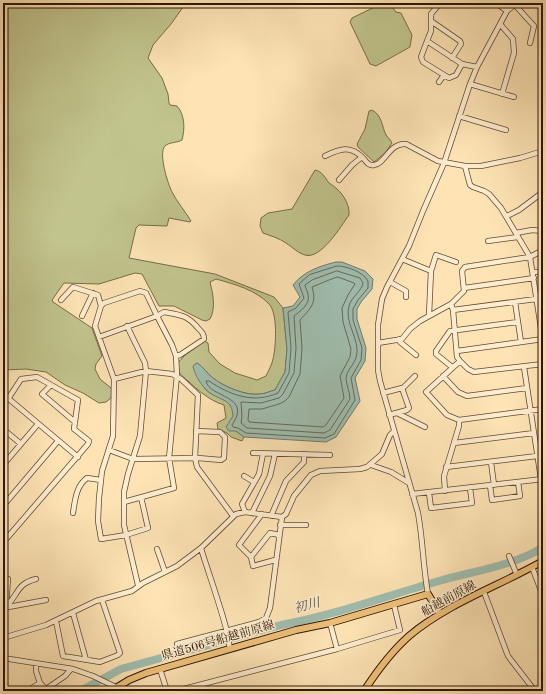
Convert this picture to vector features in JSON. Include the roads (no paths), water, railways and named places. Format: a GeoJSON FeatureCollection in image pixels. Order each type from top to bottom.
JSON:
{"type":"FeatureCollection","features":[{"type":"Feature","properties":{"kind":"main road","name":"船越前原線"},"geometry":{"type":"LineString","coordinates":[[364,691],[373,677],[409,636],[440,614],[543,561]]}},
{"type":"Feature","properties":{"kind":"main road","name":"県道506号船越前原線"},"geometry":{"type":"LineString","coordinates":[[113,688],[160,668],[230,647],[330,623],[428,594]]}},
{"type":"Feature","properties":{"kind":"main road"},"geometry":{"type":"LineString","coordinates":[[428,594],[440,614]]}},
{"type":"Feature","properties":{"kind":"street"},"geometry":{"type":"LineString","coordinates":[[440,3],[431,14],[431,31],[421,57],[423,62],[449,78],[456,75],[462,64]]}},
{"type":"Feature","properties":{"kind":"street"},"geometry":{"type":"LineString","coordinates":[[496,3],[507,11]]}},
{"type":"Feature","properties":{"kind":"street"},"geometry":{"type":"LineString","coordinates":[[428,594],[420,524],[383,393],[378,370],[379,312],[382,299],[409,246],[444,163],[477,67],[507,11],[516,4],[534,26],[530,44]]}},
{"type":"Feature","properties":{"kind":"street"},"geometry":{"type":"LineString","coordinates":[[431,21],[460,41],[461,44],[452,58]]}},
{"type":"Feature","properties":{"kind":"street"},"geometry":{"type":"LineString","coordinates":[[500,24],[513,39],[514,53],[502,94]]}},
{"type":"Feature","properties":{"kind":"street"},"geometry":{"type":"LineString","coordinates":[[427,41],[462,64],[477,67]]}},
{"type":"Feature","properties":{"kind":"street"},"geometry":{"type":"LineString","coordinates":[[439,82],[444,75]]}},
{"type":"Feature","properties":{"kind":"street"},"geometry":{"type":"LineString","coordinates":[[470,84],[514,97]]}},
{"type":"Feature","properties":{"kind":"street"},"geometry":{"type":"LineString","coordinates":[[460,116],[506,130]]}},
{"type":"Feature","properties":{"kind":"street"},"geometry":{"type":"LineString","coordinates":[[325,156],[337,150],[353,150],[373,166],[378,164],[392,150],[402,144],[406,144],[444,163],[464,166],[481,166],[520,158],[543,151]]}},
{"type":"Feature","properties":{"kind":"street"},"geometry":{"type":"LineString","coordinates":[[339,180],[352,165],[362,157]]}},
{"type":"Feature","properties":{"kind":"street"},"geometry":{"type":"LineString","coordinates":[[457,351],[543,339],[530,257],[507,216],[488,194],[470,185],[464,166]]}},
{"type":"Feature","properties":{"kind":"street"},"geometry":{"type":"LineString","coordinates":[[507,216],[519,210],[543,192]]}},
{"type":"Feature","properties":{"kind":"street"},"geometry":{"type":"LineString","coordinates":[[488,241],[517,235],[532,230],[543,231]]}},
{"type":"Feature","properties":{"kind":"street"},"geometry":{"type":"LineString","coordinates":[[378,343],[402,339],[410,329],[429,315],[451,304],[463,294],[464,288],[462,271],[465,267],[530,257],[543,250]]}},
{"type":"Feature","properties":{"kind":"street"},"geometry":{"type":"LineString","coordinates":[[429,315],[431,271],[436,255],[456,262]]}},
{"type":"Feature","properties":{"kind":"street"},"geometry":{"type":"LineString","coordinates":[[402,259],[431,271]]}},
{"type":"Feature","properties":{"kind":"street"},"geometry":{"type":"LineString","coordinates":[[464,288],[534,275],[543,270]]}},
{"type":"Feature","properties":{"kind":"street"},"geometry":{"type":"LineString","coordinates":[[390,282],[406,291],[406,297]]}},
{"type":"Feature","properties":{"kind":"street"},"geometry":{"type":"LineString","coordinates":[[61,300],[73,287],[98,295],[101,306]]}},
{"type":"Feature","properties":{"kind":"street"},"geometry":{"type":"LineString","coordinates":[[124,502],[141,497],[174,488],[169,458],[177,376],[176,356],[146,293],[143,291],[104,303],[101,306],[94,324],[114,379],[113,432],[102,471],[101,480],[98,521],[101,539],[126,535],[148,528],[141,497]]}},
{"type":"Feature","properties":{"kind":"street"},"geometry":{"type":"LineString","coordinates":[[82,316],[93,293]]}},
{"type":"Feature","properties":{"kind":"street"},"geometry":{"type":"LineString","coordinates":[[453,310],[543,298]]}},
{"type":"Feature","properties":{"kind":"street"},"geometry":{"type":"LineString","coordinates":[[515,302],[521,342]]}},
{"type":"Feature","properties":{"kind":"street"},"geometry":{"type":"LineString","coordinates":[[451,304],[458,357],[468,369],[474,372],[543,364]]}},
{"type":"Feature","properties":{"kind":"street"},"geometry":{"type":"LineString","coordinates":[[99,337],[157,316],[164,312],[180,314],[192,321],[203,334],[204,339],[180,355],[176,356]]}},
{"type":"Feature","properties":{"kind":"street"},"geometry":{"type":"LineString","coordinates":[[452,367],[436,354],[436,351],[450,331],[518,322]]}},
{"type":"Feature","properties":{"kind":"street"},"geometry":{"type":"LineString","coordinates":[[127,326],[144,363],[146,371],[140,436],[125,484],[124,502],[124,525],[138,585]]}},
{"type":"Feature","properties":{"kind":"street"},"geometry":{"type":"LineString","coordinates":[[399,339],[400,342],[416,355]]}},
{"type":"Feature","properties":{"kind":"street"},"geometry":{"type":"LineString","coordinates":[[460,361],[426,392],[447,415],[459,420],[543,409]]}},
{"type":"Feature","properties":{"kind":"street"},"geometry":{"type":"LineString","coordinates":[[412,494],[542,479],[537,456],[524,367]]}},
{"type":"Feature","properties":{"kind":"street"},"geometry":{"type":"LineString","coordinates":[[114,379],[146,371],[172,374],[177,376],[198,395],[195,458],[198,469],[233,516]]}},
{"type":"Feature","properties":{"kind":"street"},"geometry":{"type":"LineString","coordinates":[[383,393],[403,388],[415,376]]}},
{"type":"Feature","properties":{"kind":"street"},"geometry":{"type":"LineString","coordinates":[[443,376],[458,392],[467,396],[527,388]]}},
{"type":"Feature","properties":{"kind":"street"},"geometry":{"type":"LineString","coordinates":[[3,534],[7,538],[78,457],[89,441],[74,430],[78,400],[37,377],[21,379],[8,398]]}},
{"type":"Feature","properties":{"kind":"street"},"geometry":{"type":"LineString","coordinates":[[51,385],[42,394],[75,422]]}},
{"type":"Feature","properties":{"kind":"street"},"geometry":{"type":"LineString","coordinates":[[389,415],[407,410],[409,408],[403,388]]}},
{"type":"Feature","properties":{"kind":"street"},"geometry":{"type":"LineString","coordinates":[[3,394],[78,457]]}},
{"type":"Feature","properties":{"kind":"street"},"geometry":{"type":"LineString","coordinates":[[397,413],[425,427]]}},
{"type":"Feature","properties":{"kind":"street"},"geometry":{"type":"LineString","coordinates":[[445,491],[444,476],[459,426],[459,420]]}},
{"type":"Feature","properties":{"kind":"street"},"geometry":{"type":"LineString","coordinates":[[3,464],[38,424]]}},
{"type":"Feature","properties":{"kind":"street"},"geometry":{"type":"LineString","coordinates":[[3,429],[21,444]]}},
{"type":"Feature","properties":{"kind":"street"},"geometry":{"type":"LineString","coordinates":[[109,450],[133,459],[195,458],[221,460],[224,458],[225,437],[220,432],[196,431]]}},
{"type":"Feature","properties":{"kind":"street"},"geometry":{"type":"LineString","coordinates":[[177,644],[227,632],[259,622],[266,618],[270,608],[280,525],[282,517],[286,514],[294,496],[315,473],[320,471],[360,469],[371,465],[382,454],[390,435],[394,431]]}},
{"type":"Feature","properties":{"kind":"street"},"geometry":{"type":"LineString","coordinates":[[454,443],[534,434]]}},
{"type":"Feature","properties":{"kind":"street"},"geometry":{"type":"LineString","coordinates":[[3,506],[5,500],[58,441]]}},
{"type":"Feature","properties":{"kind":"street"},"geometry":{"type":"LineString","coordinates":[[253,454],[330,455]]}},
{"type":"Feature","properties":{"kind":"street"},"geometry":{"type":"LineString","coordinates":[[244,512],[242,504],[259,474],[263,454]]}},
{"type":"Feature","properties":{"kind":"street"},"geometry":{"type":"LineString","coordinates":[[252,513],[270,476],[275,454]]}},
{"type":"Feature","properties":{"kind":"street"},"geometry":{"type":"LineString","coordinates":[[271,516],[286,480],[304,462],[304,454]]}},
{"type":"Feature","properties":{"kind":"street"},"geometry":{"type":"LineString","coordinates":[[446,467],[537,456]]}},
{"type":"Feature","properties":{"kind":"street"},"geometry":{"type":"LineString","coordinates":[[491,462],[492,500],[520,496],[518,482]]}},
{"type":"Feature","properties":{"kind":"street"},"geometry":{"type":"LineString","coordinates":[[371,465],[391,472],[409,483]]}},
{"type":"Feature","properties":{"kind":"street"},"geometry":{"type":"LineString","coordinates":[[244,476],[254,482]]}},
{"type":"Feature","properties":{"kind":"street"},"geometry":{"type":"LineString","coordinates":[[73,513],[76,495],[81,482],[87,478],[101,480]]}},
{"type":"Feature","properties":{"kind":"street"},"geometry":{"type":"LineString","coordinates":[[429,493],[431,508],[472,503],[470,488]]}},
{"type":"Feature","properties":{"kind":"street"},"geometry":{"type":"LineString","coordinates":[[3,638],[56,621],[72,612],[102,600],[132,591],[138,585],[177,566],[200,548],[236,514],[244,512],[282,517]]}},
{"type":"Feature","properties":{"kind":"street"},"geometry":{"type":"LineString","coordinates":[[262,514],[239,545],[251,557],[253,566],[275,560]]}},
{"type":"Feature","properties":{"kind":"street"},"geometry":{"type":"LineString","coordinates":[[280,525],[306,525]]}},
{"type":"Feature","properties":{"kind":"street"},"geometry":{"type":"LineString","coordinates":[[251,557],[270,533],[279,535]]}},
{"type":"Feature","properties":{"kind":"street"},"geometry":{"type":"LineString","coordinates":[[200,548],[221,611],[230,647]]}},
{"type":"Feature","properties":{"kind":"street"},"geometry":{"type":"LineString","coordinates":[[157,549],[165,572]]}},
{"type":"Feature","properties":{"kind":"street"},"geometry":{"type":"LineString","coordinates":[[509,556],[517,575]]}},
{"type":"Feature","properties":{"kind":"street"},"geometry":{"type":"LineString","coordinates":[[532,567],[543,596]]}},
{"type":"Feature","properties":{"kind":"street"},"geometry":{"type":"LineString","coordinates":[[5,607],[8,579]]}},
{"type":"Feature","properties":{"kind":"street"},"geometry":{"type":"LineString","coordinates":[[5,607],[11,602],[20,586],[36,579]]}},
{"type":"Feature","properties":{"kind":"street"},"geometry":{"type":"LineString","coordinates":[[484,592],[508,656],[535,691]]}},
{"type":"Feature","properties":{"kind":"street"},"geometry":{"type":"LineString","coordinates":[[5,607],[13,607],[46,600]]}},
{"type":"Feature","properties":{"kind":"street"},"geometry":{"type":"LineString","coordinates":[[56,621],[63,656],[100,662],[118,655],[120,653],[102,600]]}},
{"type":"Feature","properties":{"kind":"street"},"geometry":{"type":"LineString","coordinates":[[176,691],[337,649],[400,630],[394,605]]}},
{"type":"Feature","properties":{"kind":"street"},"geometry":{"type":"LineString","coordinates":[[72,612],[86,660]]}},
{"type":"Feature","properties":{"kind":"street"},"geometry":{"type":"LineString","coordinates":[[330,623],[337,649]]}},
{"type":"Feature","properties":{"kind":"street"},"geometry":{"type":"LineString","coordinates":[[3,658],[72,669],[93,676],[113,688],[124,691]]}},
{"type":"Feature","properties":{"kind":"street"},"geometry":{"type":"LineString","coordinates":[[36,664],[36,671],[40,683],[46,689],[65,676],[72,669]]}},
{"type":"Feature","properties":{"kind":"street"},"geometry":{"type":"LineString","coordinates":[[160,668],[167,691]]}},
{"type":"Feature","properties":{"kind":"street"},"geometry":{"type":"LineString","coordinates":[[27,691],[40,683]]}},
{"type":"Feature","properties":{"kind":"water"},"geometry":{"type":"Polygon","coordinates":[[[336,262],[342,262],[365,271],[373,279],[372,289],[357,309],[357,319],[366,348],[365,361],[355,378],[360,401],[336,437],[326,442],[244,437],[236,431],[229,431],[226,427],[233,416],[231,406],[226,401],[210,393],[204,388],[197,377],[193,366],[197,363],[202,366],[211,376],[229,388],[248,394],[264,394],[275,390],[285,372],[287,349],[283,308],[293,306],[300,297],[293,285],[302,276],[318,267],[336,262]]]}},
{"type":"Feature","properties":{"kind":"waterway","name":"初川"},"geometry":{"type":"LineString","coordinates":[[80,691],[121,669],[281,625],[341,611],[439,581],[520,559],[543,547]]}}]}
